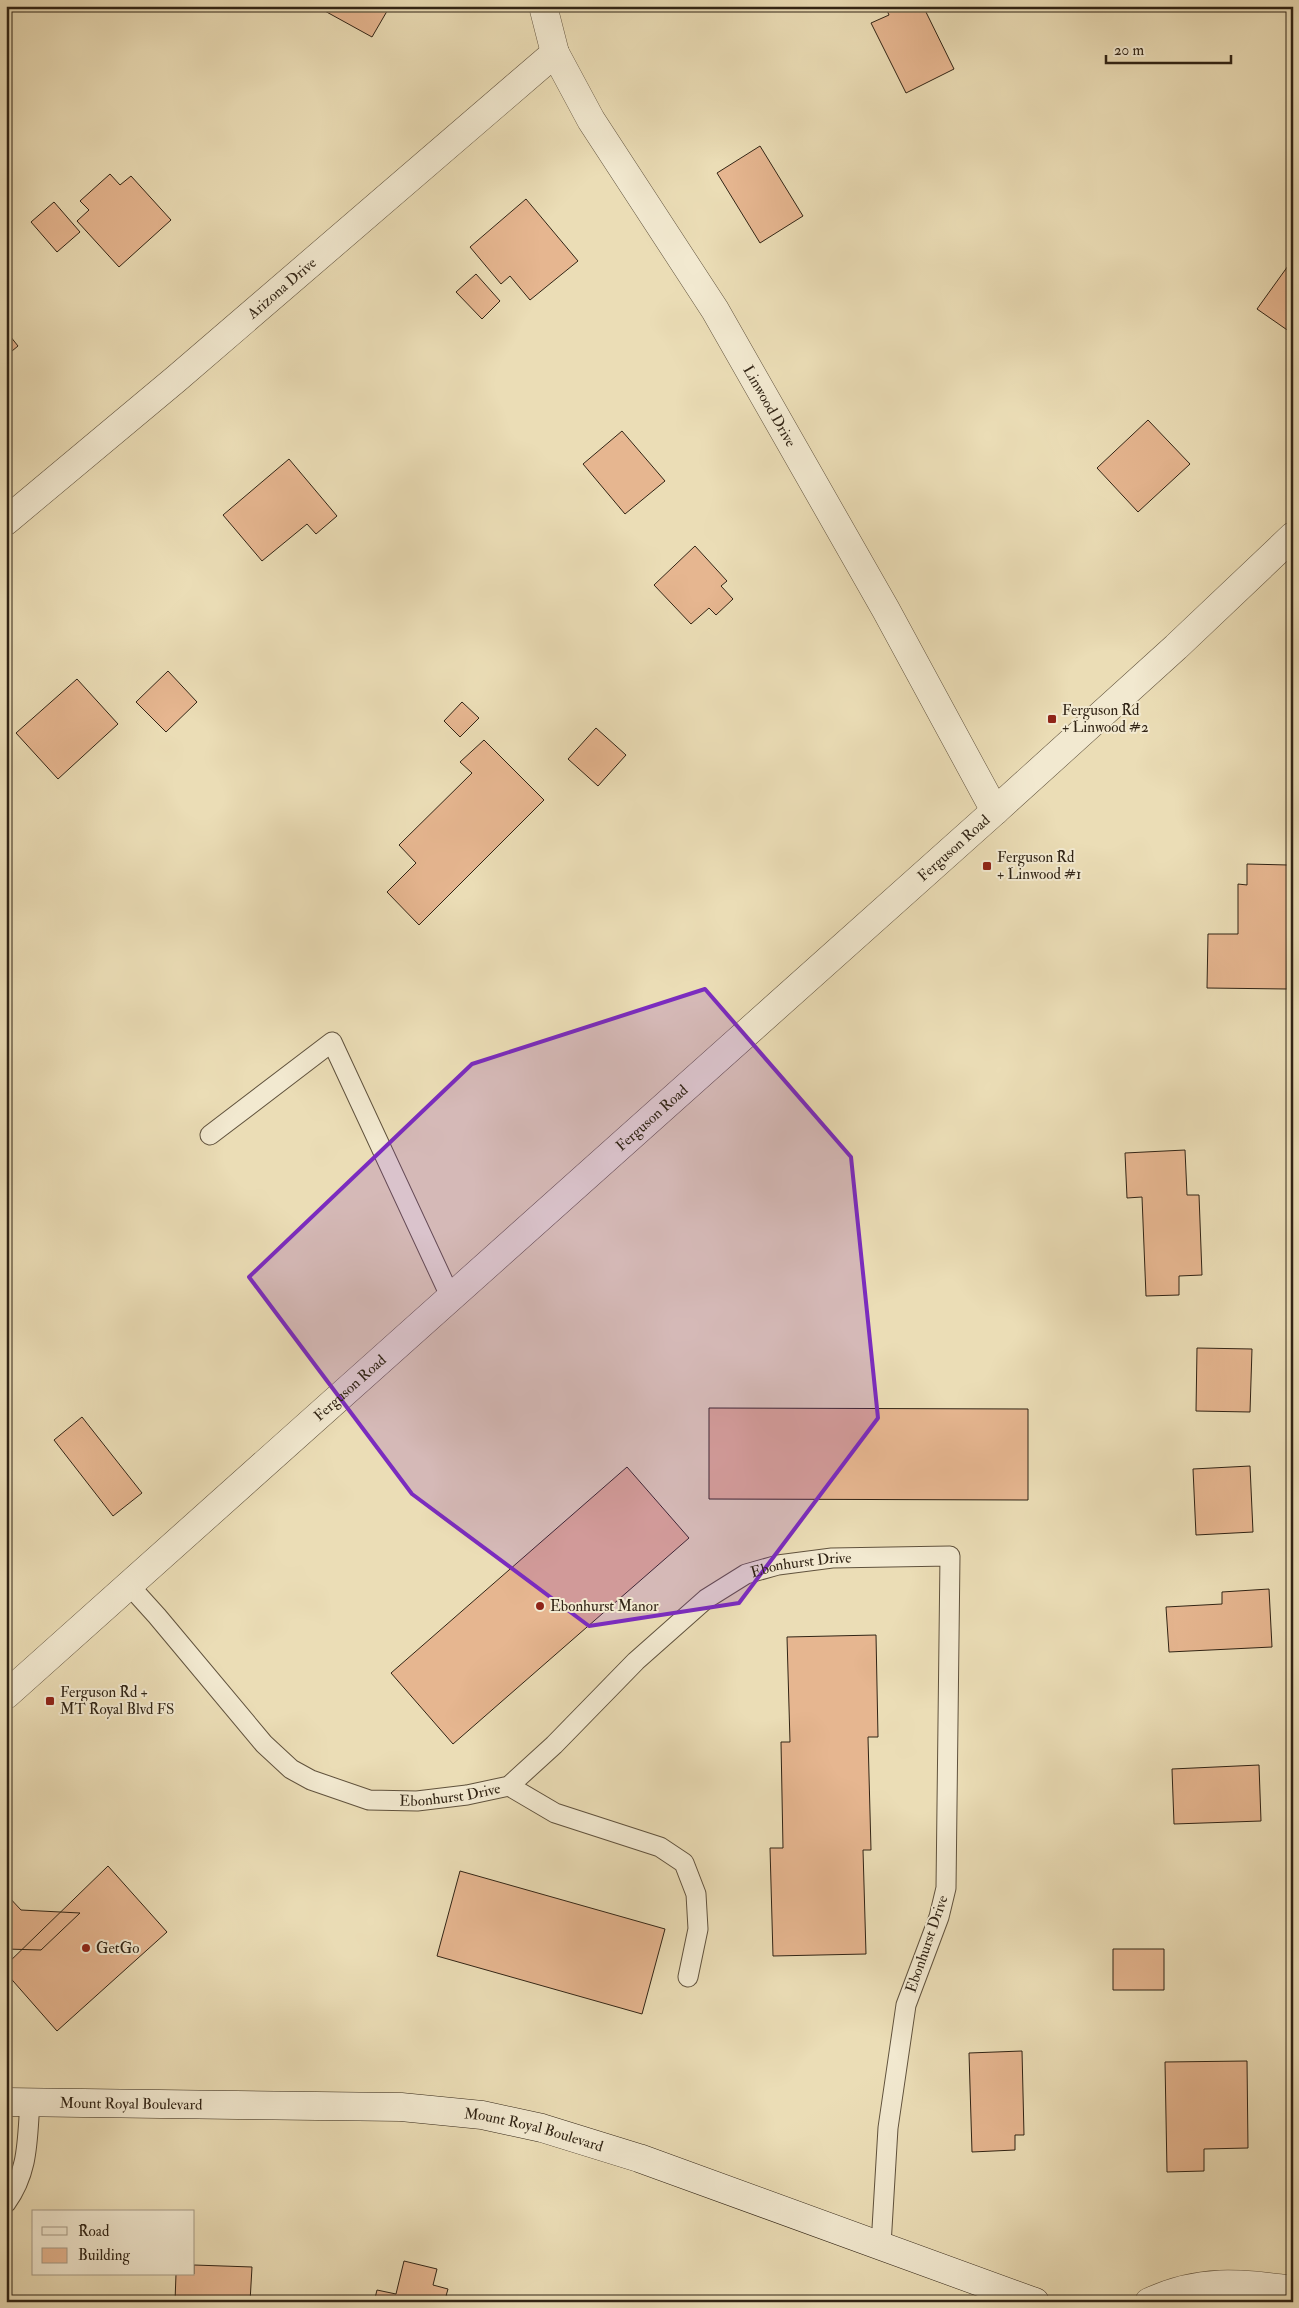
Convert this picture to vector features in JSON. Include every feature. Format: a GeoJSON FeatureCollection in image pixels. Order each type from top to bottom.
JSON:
{"type":"FeatureCollection","features":[{"type":"Feature","properties":{"kind":"street","name":"Linwood Drive"},"geometry":{"type":"LineString","coordinates":[[542,6],[555,53],[591,120],[714,310],[812,477],[942,710],[995,812]]}},
{"type":"Feature","properties":{"kind":"street","name":"Arizona Drive"},"geometry":{"type":"LineString","coordinates":[[6,521],[176,379],[555,53]]}},
{"type":"Feature","properties":{"kind":"street","name":"Ferguson Road"},"geometry":{"type":"LineString","coordinates":[[7,1693],[995,812],[1176,647],[1293,536]]}},
{"type":"Feature","properties":{"kind":"street","name":"Mount Royal Boulevard"},"geometry":{"type":"LineString","coordinates":[[18,2102],[401,2107],[482,2116],[542,2128],[639,2158],[1035,2302]]}},
{"type":"Feature","properties":{"kind":"street"},"geometry":{"type":"LineString","coordinates":[[1149,2302],[1168,2293],[1205,2285],[1228,2283],[1293,2290]]}},
{"type":"Feature","properties":{"kind":"lane"},"geometry":{"type":"LineString","coordinates":[[210,1135],[332,1042],[451,1298]]}},
{"type":"Feature","properties":{"kind":"lane","name":"Ebonhurst Drive"},"geometry":{"type":"LineString","coordinates":[[129,1586],[157,1616],[264,1744],[291,1769],[311,1780],[369,1800],[417,1802],[467,1795],[509,1786],[554,1745],[636,1660],[706,1599],[746,1574],[778,1564],[832,1558],[950,1556],[946,1888],[939,1917],[906,2005],[888,2128],[881,2245]]}},
{"type":"Feature","properties":{"kind":"lane"},"geometry":{"type":"LineString","coordinates":[[509,1786],[555,1813],[660,1847],[684,1863],[696,1894],[698,1929],[688,1977]]}},
{"type":"Feature","properties":{"kind":"lane"},"geometry":{"type":"LineString","coordinates":[[6,2203],[17,2187],[25,2164],[18,2102]]}},
{"type":"Feature","properties":{"kind":"highlighted area"},"geometry":{"type":"Polygon","coordinates":[[[705,989],[851,1157],[878,1418],[739,1603],[589,1626],[412,1494],[249,1277],[472,1064],[705,989]]]}},
{"type":"Feature","properties":{"kind":"building"},"geometry":{"type":"Polygon","coordinates":[[[325,6],[390,6],[372,37],[323,10],[325,6]]]}},
{"type":"Feature","properties":{"kind":"building"},"geometry":{"type":"Polygon","coordinates":[[[885,6],[923,6],[954,69],[906,93],[871,23],[889,15],[885,6]]]}},
{"type":"Feature","properties":{"kind":"building"},"geometry":{"type":"Polygon","coordinates":[[[760,146],[803,216],[760,243],[717,173],[760,146]]]}},
{"type":"Feature","properties":{"kind":"building"},"geometry":{"type":"Polygon","coordinates":[[[110,174],[120,185],[131,176],[171,220],[119,267],[77,221],[89,210],[80,201],[110,174]]]}},
{"type":"Feature","properties":{"kind":"building"},"geometry":{"type":"Polygon","coordinates":[[[526,199],[578,261],[530,300],[510,276],[501,284],[470,247],[526,199]]]}},
{"type":"Feature","properties":{"kind":"building"},"geometry":{"type":"Polygon","coordinates":[[[54,202],[80,232],[57,252],[31,222],[54,202]]]}},
{"type":"Feature","properties":{"kind":"building"},"geometry":{"type":"Polygon","coordinates":[[[1293,259],[1293,334],[1257,309],[1293,259]]]}},
{"type":"Feature","properties":{"kind":"building"},"geometry":{"type":"Polygon","coordinates":[[[476,274],[500,301],[482,319],[456,292],[476,274]]]}},
{"type":"Feature","properties":{"kind":"building"},"geometry":{"type":"Polygon","coordinates":[[[6,331],[18,346],[6,356],[6,331]]]}},
{"type":"Feature","properties":{"kind":"building"},"geometry":{"type":"Polygon","coordinates":[[[1148,420],[1190,464],[1138,512],[1097,468],[1148,420]]]}},
{"type":"Feature","properties":{"kind":"building"},"geometry":{"type":"Polygon","coordinates":[[[622,431],[665,481],[625,514],[583,464],[622,431]]]}},
{"type":"Feature","properties":{"kind":"building"},"geometry":{"type":"Polygon","coordinates":[[[289,459],[337,516],[316,534],[307,524],[262,561],[223,515],[289,459]]]}},
{"type":"Feature","properties":{"kind":"building"},"geometry":{"type":"Polygon","coordinates":[[[695,546],[727,581],[721,586],[733,599],[716,615],[709,608],[691,624],[654,585],[695,546]]]}},
{"type":"Feature","properties":{"kind":"building"},"geometry":{"type":"Polygon","coordinates":[[[168,671],[197,702],[166,732],[136,702],[168,671]]]}},
{"type":"Feature","properties":{"kind":"building"},"geometry":{"type":"Polygon","coordinates":[[[77,679],[118,724],[58,779],[16,733],[77,679]]]}},
{"type":"Feature","properties":{"kind":"building"},"geometry":{"type":"Polygon","coordinates":[[[462,702],[479,718],[460,737],[444,721],[462,702]]]}},
{"type":"Feature","properties":{"kind":"building"},"geometry":{"type":"Polygon","coordinates":[[[596,728],[626,755],[598,786],[568,759],[596,728]]]}},
{"type":"Feature","properties":{"kind":"building"},"geometry":{"type":"Polygon","coordinates":[[[484,740],[544,800],[419,925],[387,892],[416,863],[399,845],[472,773],[460,762],[484,740]]]}},
{"type":"Feature","properties":{"kind":"building"},"geometry":{"type":"Polygon","coordinates":[[[1247,864],[1288,865],[1287,989],[1207,988],[1208,934],[1238,934],[1238,884],[1247,885],[1247,864]]]}},
{"type":"Feature","properties":{"kind":"building"},"geometry":{"type":"Polygon","coordinates":[[[1185,1150],[1187,1195],[1199,1195],[1202,1275],[1179,1276],[1179,1295],[1146,1296],[1142,1197],[1127,1198],[1125,1153],[1185,1150]]]}},
{"type":"Feature","properties":{"kind":"building"},"geometry":{"type":"Polygon","coordinates":[[[1197,1348],[1252,1349],[1250,1412],[1196,1411],[1197,1348]]]}},
{"type":"Feature","properties":{"kind":"building"},"geometry":{"type":"Polygon","coordinates":[[[709,1408],[1028,1409],[1028,1500],[709,1499],[709,1408]]]}},
{"type":"Feature","properties":{"kind":"building"},"geometry":{"type":"Polygon","coordinates":[[[82,1417],[142,1493],[113,1516],[54,1440],[82,1417]]]}},
{"type":"Feature","properties":{"kind":"building"},"geometry":{"type":"Polygon","coordinates":[[[1250,1466],[1253,1532],[1196,1535],[1193,1469],[1250,1466]]]}},
{"type":"Feature","properties":{"kind":"building","name":"Ebonhurst Manor"},"geometry":{"type":"Polygon","coordinates":[[[627,1467],[689,1538],[453,1744],[391,1673],[627,1467]]]}},
{"type":"Feature","properties":{"kind":"building"},"geometry":{"type":"Polygon","coordinates":[[[1269,1589],[1272,1647],[1169,1652],[1166,1607],[1222,1604],[1222,1592],[1269,1589]]]}},
{"type":"Feature","properties":{"kind":"building"},"geometry":{"type":"Polygon","coordinates":[[[876,1635],[878,1737],[868,1737],[871,1850],[863,1850],[866,1954],[773,1956],[770,1848],[783,1848],[781,1742],[790,1742],[787,1637],[876,1635]]]}},
{"type":"Feature","properties":{"kind":"building"},"geometry":{"type":"Polygon","coordinates":[[[1259,1765],[1261,1821],[1174,1824],[1172,1769],[1259,1765]]]}},
{"type":"Feature","properties":{"kind":"building","name":"GetGo"},"geometry":{"type":"Polygon","coordinates":[[[108,1866],[167,1932],[57,2031],[6,1973],[6,1965],[108,1866]]]}},
{"type":"Feature","properties":{"kind":"building"},"geometry":{"type":"Polygon","coordinates":[[[460,1871],[665,1929],[642,2014],[437,1956],[460,1871]]]}},
{"type":"Feature","properties":{"kind":"building","name":"GetGo"},"geometry":{"type":"Polygon","coordinates":[[[6,1894],[21,1910],[80,1913],[41,1950],[6,1949],[6,1894]]]}},
{"type":"Feature","properties":{"kind":"building"},"geometry":{"type":"Polygon","coordinates":[[[1113,1949],[1164,1949],[1164,1990],[1113,1990],[1113,1949]]]}},
{"type":"Feature","properties":{"kind":"building"},"geometry":{"type":"Polygon","coordinates":[[[1022,2051],[1024,2135],[1015,2135],[1015,2150],[972,2152],[969,2053],[1022,2051]]]}},
{"type":"Feature","properties":{"kind":"building"},"geometry":{"type":"Polygon","coordinates":[[[1247,2061],[1248,2148],[1204,2149],[1204,2171],[1167,2172],[1165,2062],[1247,2061]]]}},
{"type":"Feature","properties":{"kind":"building"},"geometry":{"type":"Polygon","coordinates":[[[404,2261],[437,2269],[433,2285],[448,2289],[446,2296],[468,2302],[374,2302],[377,2290],[396,2294],[404,2261]]]}},
{"type":"Feature","properties":{"kind":"building"},"geometry":{"type":"Polygon","coordinates":[[[195,2265],[252,2267],[250,2302],[175,2302],[176,2276],[195,2276],[195,2265]]]}},
{"type":"Feature","properties":{"kind":"place","name":"Ferguson Rd + Linwood #2"},"geometry":{"type":"Point","coordinates":[1052,719]}},
{"type":"Feature","properties":{"kind":"place","name":"Ferguson Rd + Linwood #1"},"geometry":{"type":"Point","coordinates":[987,866]}},
{"type":"Feature","properties":{"kind":"place","name":"Ebonhurst Manor"},"geometry":{"type":"Point","coordinates":[540,1606]}},
{"type":"Feature","properties":{"kind":"place","name":"Ferguson Rd + MT Royal Blvd FS"},"geometry":{"type":"Point","coordinates":[50,1701]}},
{"type":"Feature","properties":{"kind":"place","name":"GetGo"},"geometry":{"type":"Point","coordinates":[86,1948]}}]}
